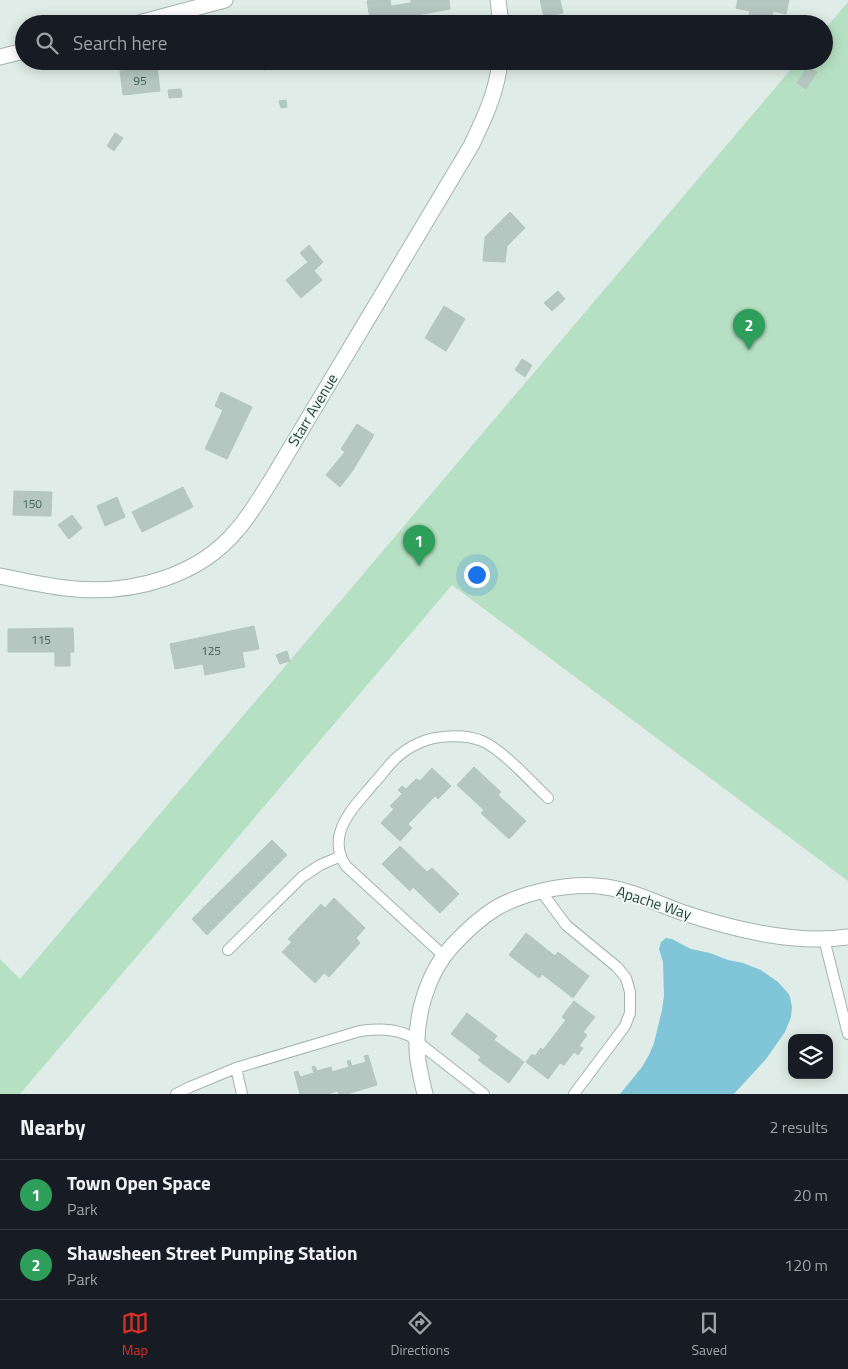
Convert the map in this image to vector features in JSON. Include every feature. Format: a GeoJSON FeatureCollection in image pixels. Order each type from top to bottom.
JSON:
{"type":"FeatureCollection","features":[{"type":"Feature","properties":{"kind":"street"},"geometry":{"type":"LineString","coordinates":[[169,15],[225,0]]}},
{"type":"Feature","properties":{"kind":"street"},"geometry":{"type":"LineString","coordinates":[[498,0],[500,15]]}},
{"type":"Feature","properties":{"kind":"street"},"geometry":{"type":"LineString","coordinates":[[0,57],[15,53]]}},
{"type":"Feature","properties":{"kind":"street","name":"Starr Avenue"},"geometry":{"type":"LineString","coordinates":[[0,576],[75,590],[132,587],[166,578],[195,564],[224,544],[250,513],[272,479],[471,146],[493,96],[499,70]]}},
{"type":"Feature","properties":{"kind":"street","name":"Apache Way"},"geometry":{"type":"LineString","coordinates":[[425,1094],[418,1060],[418,1042],[422,1005],[434,973],[443,955],[478,920],[512,901],[541,891],[570,886],[590,886],[626,891],[694,916],[762,934],[824,939],[848,937]]}},
{"type":"Feature","properties":{"kind":"lane"},"geometry":{"type":"LineString","coordinates":[[443,955],[346,866],[339,846],[341,831],[345,822],[394,760],[408,749],[433,738],[459,737],[482,741],[503,754],[548,798]]}},
{"type":"Feature","properties":{"kind":"lane"},"geometry":{"type":"LineString","coordinates":[[228,950],[302,877],[320,865],[341,856]]}},
{"type":"Feature","properties":{"kind":"lane"},"geometry":{"type":"LineString","coordinates":[[541,891],[566,925],[617,966],[626,978],[630,992],[630,1013],[624,1026],[574,1094]]}},
{"type":"Feature","properties":{"kind":"lane"},"geometry":{"type":"LineString","coordinates":[[824,939],[848,1034]]}},
{"type":"Feature","properties":{"kind":"lane"},"geometry":{"type":"LineString","coordinates":[[176,1094],[236,1068],[360,1032],[388,1029],[410,1036],[484,1094]]}},
{"type":"Feature","properties":{"kind":"lane"},"geometry":{"type":"LineString","coordinates":[[236,1068],[242,1094]]}},
{"type":"Feature","properties":{"kind":"green space"},"geometry":{"type":"Polygon","coordinates":[[[848,2],[848,881],[452,585],[20,1094],[0,1094],[0,959],[20,979],[790,70],[833,70],[833,20],[848,2]]]}},
{"type":"Feature","properties":{"kind":"water"},"geometry":{"type":"Polygon","coordinates":[[[666,938],[672,939],[691,949],[710,953],[761,970],[778,982],[790,997],[791,1017],[785,1032],[766,1059],[734,1094],[620,1094],[642,1067],[654,1043],[664,996],[663,962],[659,949],[661,942],[666,938]]]}},
{"type":"Feature","properties":{"kind":"building"},"geometry":{"type":"Polygon","coordinates":[[[390,0],[391,6],[411,3],[411,0],[449,0],[450,9],[417,15],[369,15],[367,1],[390,0]]]}},
{"type":"Feature","properties":{"kind":"building"},"geometry":{"type":"Polygon","coordinates":[[[540,0],[560,0],[563,13],[544,15],[540,0]]]}},
{"type":"Feature","properties":{"kind":"building"},"geometry":{"type":"Polygon","coordinates":[[[738,0],[789,0],[786,14],[773,11],[772,15],[749,15],[750,11],[736,8],[738,0]]]}},
{"type":"Feature","properties":{"kind":"building"},"geometry":{"type":"Polygon","coordinates":[[[157,70],[160,91],[123,95],[120,71],[157,70]]]}},
{"type":"Feature","properties":{"kind":"building"},"geometry":{"type":"Polygon","coordinates":[[[806,70],[817,72],[806,89],[797,83],[806,70]]]}},
{"type":"Feature","properties":{"kind":"building"},"geometry":{"type":"Polygon","coordinates":[[[181,89],[182,97],[169,98],[168,90],[181,89]]]}},
{"type":"Feature","properties":{"kind":"building"},"geometry":{"type":"Polygon","coordinates":[[[286,100],[287,107],[281,108],[279,101],[286,100]]]}},
{"type":"Feature","properties":{"kind":"building"},"geometry":{"type":"Polygon","coordinates":[[[115,133],[123,138],[114,151],[107,146],[115,133]]]}},
{"type":"Feature","properties":{"kind":"building"},"geometry":{"type":"Polygon","coordinates":[[[510,212],[525,228],[507,246],[505,262],[483,261],[485,237],[510,212]]]}},
{"type":"Feature","properties":{"kind":"building"},"geometry":{"type":"Polygon","coordinates":[[[309,245],[323,262],[314,271],[322,280],[301,298],[286,280],[308,262],[300,253],[309,245]]]}},
{"type":"Feature","properties":{"kind":"building"},"geometry":{"type":"Polygon","coordinates":[[[558,291],[565,299],[552,311],[544,303],[558,291]]]}},
{"type":"Feature","properties":{"kind":"building"},"geometry":{"type":"Polygon","coordinates":[[[444,306],[465,319],[446,351],[425,338],[444,306]]]}},
{"type":"Feature","properties":{"kind":"building"},"geometry":{"type":"Polygon","coordinates":[[[522,359],[532,365],[525,377],[515,370],[522,359]]]}},
{"type":"Feature","properties":{"kind":"building"},"geometry":{"type":"Polygon","coordinates":[[[221,392],[252,407],[227,459],[205,449],[223,410],[215,406],[221,392]]]}},
{"type":"Feature","properties":{"kind":"building"},"geometry":{"type":"Polygon","coordinates":[[[357,424],[374,435],[353,470],[340,487],[326,475],[345,452],[341,449],[357,424]]]}},
{"type":"Feature","properties":{"kind":"building"},"geometry":{"type":"Polygon","coordinates":[[[183,487],[193,507],[142,532],[132,512],[183,487]]]}},
{"type":"Feature","properties":{"kind":"building"},"geometry":{"type":"Polygon","coordinates":[[[14,491],[52,492],[51,516],[13,515],[14,491]]]}},
{"type":"Feature","properties":{"kind":"building"},"geometry":{"type":"Polygon","coordinates":[[[117,497],[125,517],[105,526],[97,506],[117,497]]]}},
{"type":"Feature","properties":{"kind":"building"},"geometry":{"type":"Polygon","coordinates":[[[72,515],[82,528],[69,539],[58,525],[72,515]]]}},
{"type":"Feature","properties":{"kind":"building"},"geometry":{"type":"Polygon","coordinates":[[[254,626],[259,649],[242,652],[245,667],[205,675],[203,664],[175,669],[170,644],[254,626]]]}},
{"type":"Feature","properties":{"kind":"building"},"geometry":{"type":"Polygon","coordinates":[[[73,628],[74,652],[70,652],[70,666],[55,666],[55,652],[8,652],[8,629],[73,628]]]}},
{"type":"Feature","properties":{"kind":"building"},"geometry":{"type":"Polygon","coordinates":[[[287,651],[290,661],[280,664],[276,655],[287,651]]]}},
{"type":"Feature","properties":{"kind":"building"},"geometry":{"type":"Polygon","coordinates":[[[474,767],[501,792],[498,795],[526,821],[509,839],[481,813],[484,810],[457,785],[474,767]]]}},
{"type":"Feature","properties":{"kind":"building"},"geometry":{"type":"Polygon","coordinates":[[[432,768],[451,786],[438,799],[435,796],[408,824],[412,828],[400,841],[381,823],[394,809],[390,806],[402,794],[398,790],[402,786],[406,789],[416,779],[420,781],[432,768]]]}},
{"type":"Feature","properties":{"kind":"building"},"geometry":{"type":"Polygon","coordinates":[[[272,840],[287,855],[207,935],[192,919],[272,840]]]}},
{"type":"Feature","properties":{"kind":"building"},"geometry":{"type":"Polygon","coordinates":[[[400,846],[427,872],[432,868],[459,894],[440,913],[413,887],[410,891],[382,864],[400,846]]]}},
{"type":"Feature","properties":{"kind":"building"},"geometry":{"type":"Polygon","coordinates":[[[334,898],[365,928],[356,938],[360,943],[329,977],[324,973],[315,983],[282,952],[292,942],[288,939],[321,904],[325,908],[334,898]]]}},
{"type":"Feature","properties":{"kind":"building"},"geometry":{"type":"Polygon","coordinates":[[[526,933],[555,956],[558,952],[589,976],[573,998],[542,974],[539,978],[509,955],[526,933]]]}},
{"type":"Feature","properties":{"kind":"building"},"geometry":{"type":"Polygon","coordinates":[[[574,1001],[595,1017],[583,1032],[587,1035],[579,1046],[583,1048],[578,1055],[574,1052],[564,1065],[560,1063],[548,1079],[526,1062],[532,1054],[535,1056],[541,1048],[543,1050],[566,1020],[562,1017],[574,1001]]]}},
{"type":"Feature","properties":{"kind":"building"},"geometry":{"type":"Polygon","coordinates":[[[467,1013],[497,1036],[494,1040],[524,1062],[509,1083],[478,1060],[481,1057],[451,1034],[467,1013]]]}},
{"type":"Feature","properties":{"kind":"building"},"geometry":{"type":"Polygon","coordinates":[[[368,1055],[377,1085],[347,1094],[339,1094],[338,1091],[327,1094],[300,1094],[294,1072],[298,1071],[300,1077],[314,1073],[312,1067],[315,1066],[317,1071],[331,1067],[332,1072],[349,1067],[347,1061],[350,1060],[352,1066],[366,1062],[364,1056],[368,1055]]]}},
{"type":"Feature","properties":{"kind":"place","name":"Shawsheen Street Pumping Station"},"geometry":{"type":"Point","coordinates":[749,350]}},
{"type":"Feature","properties":{"kind":"place","name":"Town Open Space"},"geometry":{"type":"Point","coordinates":[419,566]}}]}
